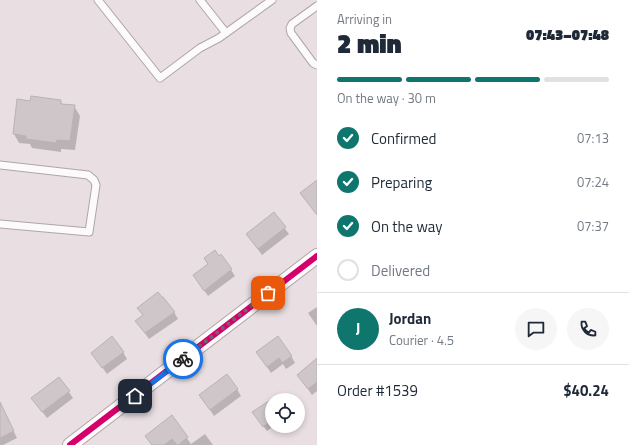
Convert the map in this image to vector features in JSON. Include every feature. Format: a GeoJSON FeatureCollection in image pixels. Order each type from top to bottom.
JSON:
{"type":"FeatureCollection","features":[{"type":"Feature","properties":{"kind":"street"},"geometry":{"type":"LineString","coordinates":[[70,445],[317,256]]}},
{"type":"Feature","properties":{"kind":"lane"},"geometry":{"type":"LineString","coordinates":[[98,0],[160,78],[200,48],[226,33],[272,0]]}},
{"type":"Feature","properties":{"kind":"lane"},"geometry":{"type":"LineString","coordinates":[[200,0],[226,33]]}},
{"type":"Feature","properties":{"kind":"lane"},"geometry":{"type":"LineString","coordinates":[[317,6],[292,24],[290,28],[291,33],[313,64],[317,65]]}},
{"type":"Feature","properties":{"kind":"lane"},"geometry":{"type":"LineString","coordinates":[[0,165],[88,175],[94,180],[96,185],[89,232],[0,224]]}},
{"type":"Feature","properties":{"kind":"building"},"geometry":{"type":"Polygon","coordinates":[[[31,96],[61,100],[61,104],[75,105],[70,141],[57,140],[56,143],[26,139],[26,136],[13,134],[17,99],[30,101],[31,96]]]}},
{"type":"Feature","properties":{"kind":"building"},"geometry":{"type":"Polygon","coordinates":[[[317,180],[317,215],[300,193],[317,180]]]}},
{"type":"Feature","properties":{"kind":"building"},"geometry":{"type":"Polygon","coordinates":[[[274,212],[286,227],[258,249],[246,234],[274,212]]]}},
{"type":"Feature","properties":{"kind":"building"},"geometry":{"type":"Polygon","coordinates":[[[215,250],[219,256],[221,254],[232,269],[204,291],[193,275],[208,264],[204,258],[215,250]]]}},
{"type":"Feature","properties":{"kind":"building"},"geometry":{"type":"Polygon","coordinates":[[[158,292],[175,312],[145,333],[135,321],[143,315],[137,308],[158,292]]]}},
{"type":"Feature","properties":{"kind":"building"},"geometry":{"type":"Polygon","coordinates":[[[112,336],[124,352],[102,368],[91,353],[112,336]]]}},
{"type":"Feature","properties":{"kind":"building"},"geometry":{"type":"Polygon","coordinates":[[[278,336],[292,356],[282,363],[279,358],[267,367],[256,352],[278,336]]]}},
{"type":"Feature","properties":{"kind":"building"},"geometry":{"type":"Polygon","coordinates":[[[317,358],[317,382],[308,389],[297,375],[317,358]]]}},
{"type":"Feature","properties":{"kind":"building"},"geometry":{"type":"Polygon","coordinates":[[[227,374],[238,389],[210,410],[199,395],[227,374]]]}},
{"type":"Feature","properties":{"kind":"building"},"geometry":{"type":"Polygon","coordinates":[[[59,377],[70,391],[42,412],[31,398],[59,377]]]}},
{"type":"Feature","properties":{"kind":"building"},"geometry":{"type":"Polygon","coordinates":[[[0,402],[14,431],[0,438],[0,402]]]}},
{"type":"Feature","properties":{"kind":"building"},"geometry":{"type":"Polygon","coordinates":[[[265,404],[265,425],[263,427],[252,412],[265,404]]]}},
{"type":"Feature","properties":{"kind":"building"},"geometry":{"type":"Polygon","coordinates":[[[172,415],[188,437],[178,445],[172,439],[164,445],[152,445],[145,436],[172,415]]]}},
{"type":"Feature","properties":{"kind":"cycle path"},"geometry":{"type":"LineString","coordinates":[[70,445],[317,256]]}},
{"type":"Feature","properties":{"kind":"way so far"},"geometry":{"type":"LineString","coordinates":[[183,359],[268,293]]}},
{"type":"Feature","properties":{"kind":"route"},"geometry":{"type":"LineString","coordinates":[[135,396],[183,359]]}}]}
